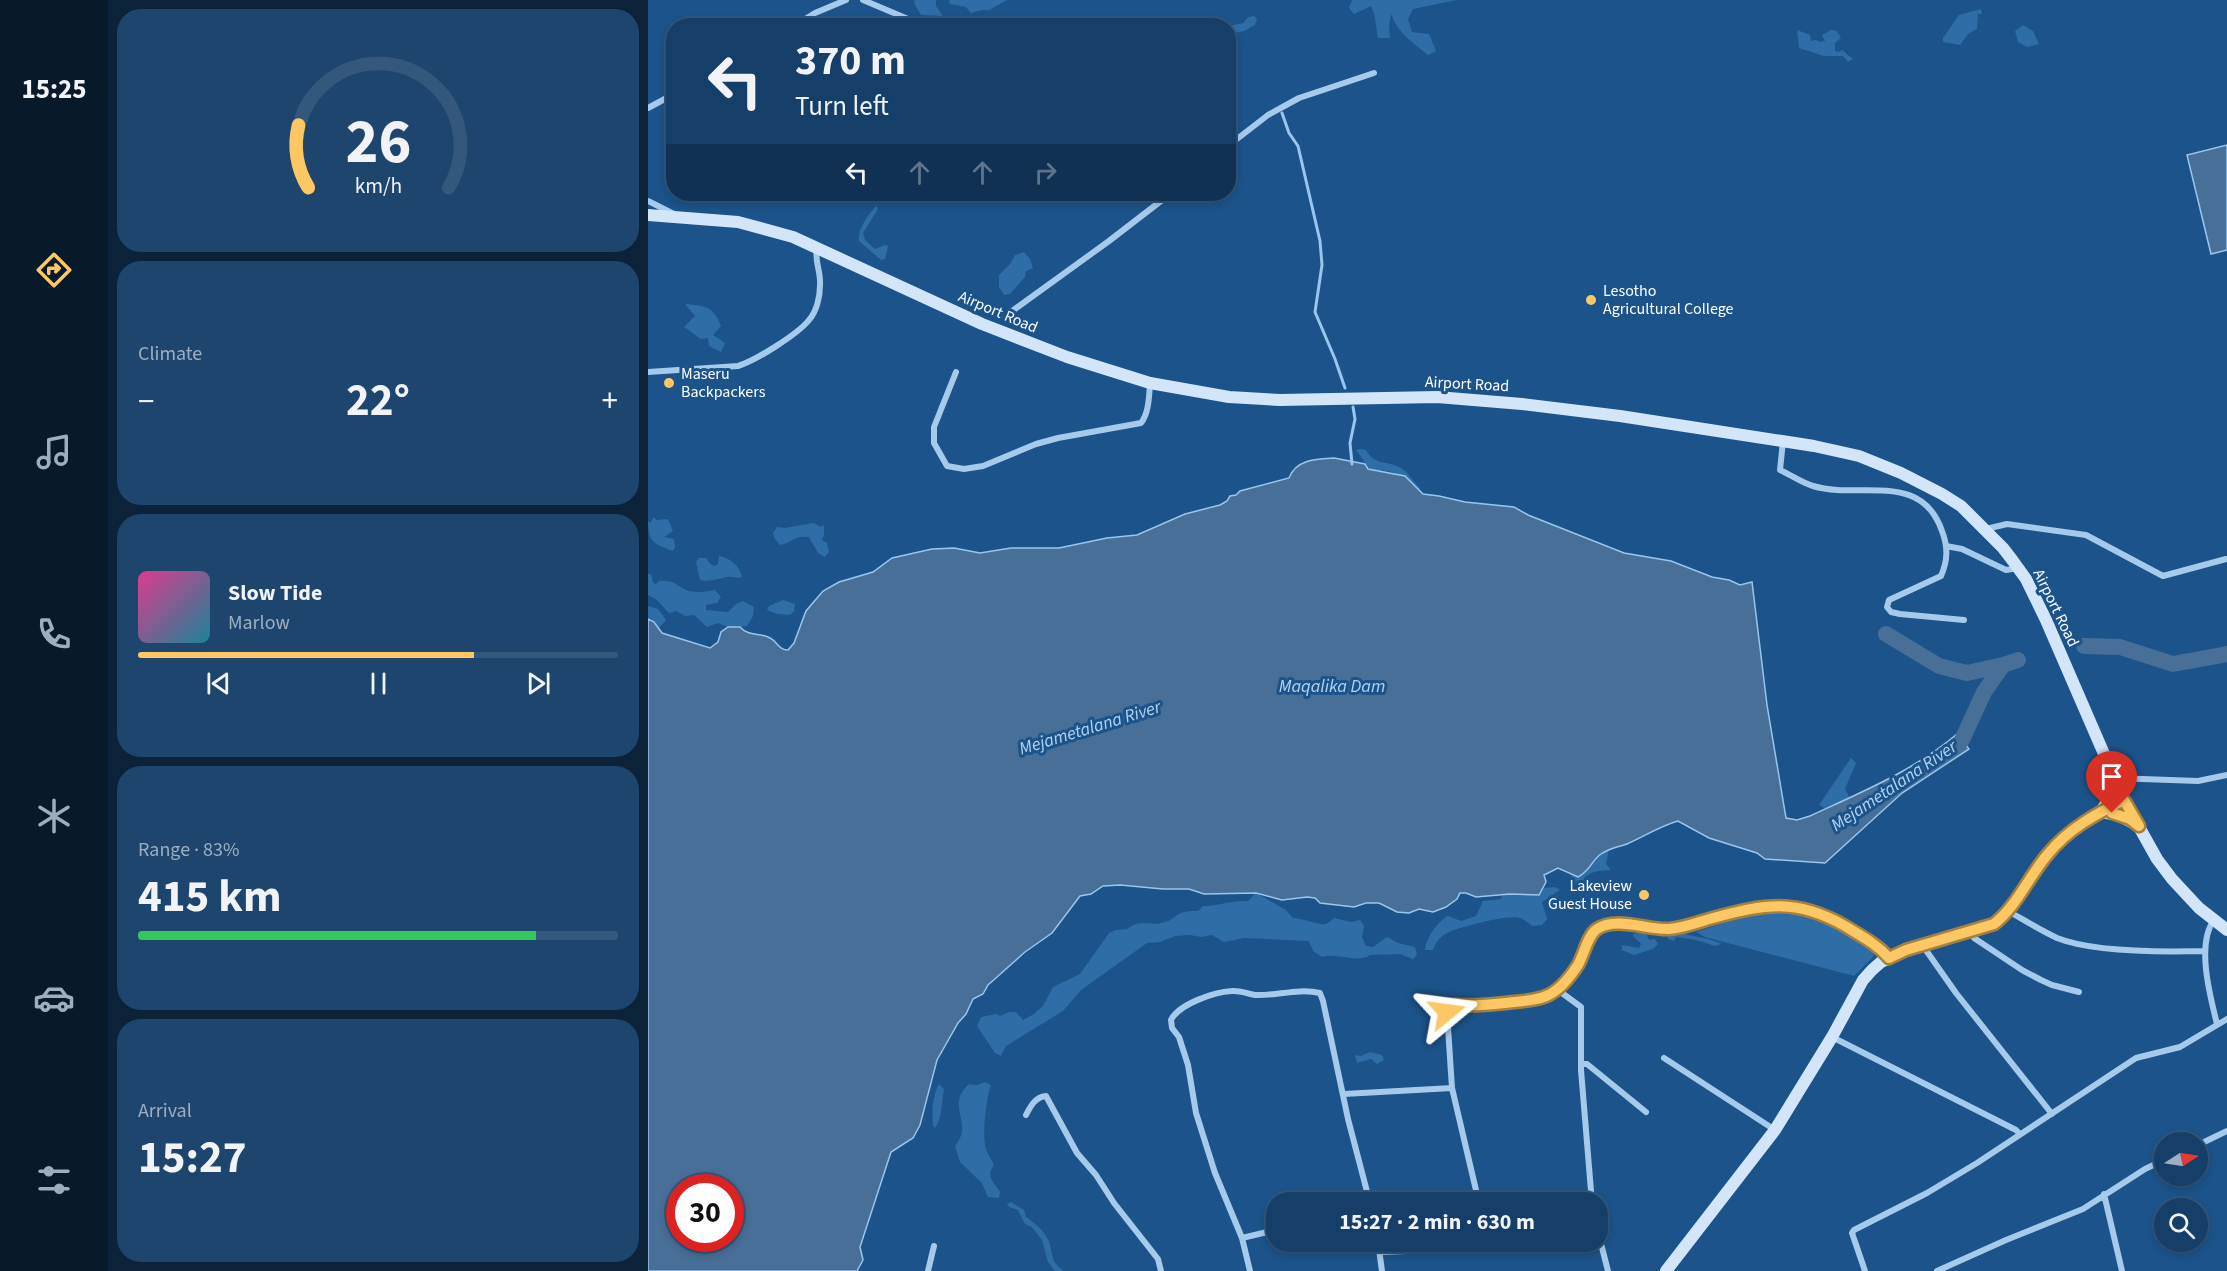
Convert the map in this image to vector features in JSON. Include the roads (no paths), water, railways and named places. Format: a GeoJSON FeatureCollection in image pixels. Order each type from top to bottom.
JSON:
{"type":"FeatureCollection","features":[{"type":"Feature","properties":{"kind":"main road","name":"Airport Road"},"geometry":{"type":"LineString","coordinates":[[648,215],[738,222],[793,237],[982,324],[1067,357],[1150,383],[1228,397],[1280,400],[1437,397],[1513,403],[1627,417],[1783,441],[1859,456],[1901,473],[1961,506],[2003,548],[2018,568],[2046,620],[2124,800],[2157,859],[2172,879],[2227,930]]}},
{"type":"Feature","properties":{"kind":"main road"},"geometry":{"type":"LineString","coordinates":[[2101,812],[2109,798],[2114,778]]}},
{"type":"Feature","properties":{"kind":"main road"},"geometry":{"type":"LineString","coordinates":[[1666,1271],[1775,1130],[1832,1037],[1863,980],[1872,970],[1889,958],[1922,945],[1994,924],[2008,911],[2058,842],[2101,812],[2124,800]]}},
{"type":"Feature","properties":{"kind":"main road"},"geometry":{"type":"LineString","coordinates":[[2101,812],[2123,816],[2139,826]]}},
{"type":"Feature","properties":{"kind":"street"},"geometry":{"type":"LineString","coordinates":[[807,18],[846,0]]}},
{"type":"Feature","properties":{"kind":"street"},"geometry":{"type":"LineString","coordinates":[[863,0],[904,18]]}},
{"type":"Feature","properties":{"kind":"street"},"geometry":{"type":"LineString","coordinates":[[1236,140],[1268,115],[1299,99],[1374,73]]}},
{"type":"Feature","properties":{"kind":"street"},"geometry":{"type":"LineString","coordinates":[[648,108],[666,98]]}},
{"type":"Feature","properties":{"kind":"street"},"geometry":{"type":"LineString","coordinates":[[648,201],[686,219]]}},
{"type":"Feature","properties":{"kind":"street"},"geometry":{"type":"LineString","coordinates":[[1008,314],[1161,201]]}},
{"type":"Feature","properties":{"kind":"street"},"geometry":{"type":"LineString","coordinates":[[648,372],[738,366],[752,362],[782,342],[809,321],[818,302],[821,276],[815,259],[817,247]]}},
{"type":"Feature","properties":{"kind":"street"},"geometry":{"type":"LineString","coordinates":[[956,372],[934,427],[934,443],[947,466],[964,470],[992,463],[1036,444],[1058,438],[1141,423],[1149,400],[1150,383]]}},
{"type":"Feature","properties":{"kind":"street"},"geometry":{"type":"LineString","coordinates":[[1783,441],[1780,470],[1812,486],[1833,490],[1881,490],[1911,495],[1923,501],[1937,517],[1946,546],[1946,566],[1941,576],[1889,600],[1887,607],[1891,612],[1900,614],[1964,620]]}},
{"type":"Feature","properties":{"kind":"street"},"geometry":{"type":"LineString","coordinates":[[1985,529],[2007,524],[2086,535],[2163,576],[2226,559]]}},
{"type":"Feature","properties":{"kind":"street"},"geometry":{"type":"LineString","coordinates":[[1946,546],[1962,549],[2006,570],[2018,568]]}},
{"type":"Feature","properties":{"kind":"street"},"geometry":{"type":"LineString","coordinates":[[2114,778],[2198,781],[2227,775]]}},
{"type":"Feature","properties":{"kind":"street"},"geometry":{"type":"LineString","coordinates":[[1476,1192],[1452,1088],[1447,1012],[1450,1005],[1529,1002],[1544,998],[1555,992],[1576,968],[1596,930],[1608,924],[1681,928],[1742,910],[1769,906],[1787,905],[1820,913],[1881,948],[1889,958]]}},
{"type":"Feature","properties":{"kind":"street"},"geometry":{"type":"LineString","coordinates":[[2008,911],[2058,938],[2087,946],[2177,952],[2204,951]]}},
{"type":"Feature","properties":{"kind":"street"},"geometry":{"type":"LineString","coordinates":[[2214,920],[2208,929],[2204,951],[2217,1024]]}},
{"type":"Feature","properties":{"kind":"street"},"geometry":{"type":"LineString","coordinates":[[1971,932],[1974,938],[2022,970],[2052,985],[2079,992]]}},
{"type":"Feature","properties":{"kind":"street"},"geometry":{"type":"LineString","coordinates":[[1922,945],[1956,993],[2052,1114]]}},
{"type":"Feature","properties":{"kind":"street"},"geometry":{"type":"LineString","coordinates":[[1250,1271],[1242,1238],[1215,1173],[1196,1113],[1188,1065],[1179,1037],[1172,1028],[1171,1020],[1178,1010],[1204,997],[1231,991],[1254,995],[1301,991],[1320,993],[1367,1192]]}},
{"type":"Feature","properties":{"kind":"street"},"geometry":{"type":"LineString","coordinates":[[1555,992],[1562,993],[1581,1007],[1584,1119],[1591,1192]]}},
{"type":"Feature","properties":{"kind":"street"},"geometry":{"type":"LineString","coordinates":[[1865,1271],[1853,1240],[1854,1230],[1927,1193],[1977,1163],[2136,1058],[2180,1047],[2227,1019]]}},
{"type":"Feature","properties":{"kind":"street"},"geometry":{"type":"LineString","coordinates":[[1832,1037],[2020,1134]]}},
{"type":"Feature","properties":{"kind":"street"},"geometry":{"type":"LineString","coordinates":[[1664,1058],[1775,1130]]}},
{"type":"Feature","properties":{"kind":"street"},"geometry":{"type":"LineString","coordinates":[[1582,1064],[1587,1064],[1646,1112]]}},
{"type":"Feature","properties":{"kind":"street"},"geometry":{"type":"LineString","coordinates":[[1344,1094],[1452,1088]]}},
{"type":"Feature","properties":{"kind":"street"},"geometry":{"type":"LineString","coordinates":[[1026,1115],[1031,1105],[1042,1096],[1046,1096],[1077,1153],[1158,1259],[1161,1271]]}},
{"type":"Feature","properties":{"kind":"street"},"geometry":{"type":"LineString","coordinates":[[2208,1140],[2227,1131]]}},
{"type":"Feature","properties":{"kind":"street"},"geometry":{"type":"LineString","coordinates":[[1937,1271],[2083,1209],[2154,1165]]}},
{"type":"Feature","properties":{"kind":"street"},"geometry":{"type":"LineString","coordinates":[[2104,1194],[2122,1271]]}},
{"type":"Feature","properties":{"kind":"street"},"geometry":{"type":"LineString","coordinates":[[1242,1238],[1266,1232]]}},
{"type":"Feature","properties":{"kind":"street"},"geometry":{"type":"LineString","coordinates":[[928,1271],[934,1246]]}},
{"type":"Feature","properties":{"kind":"street"},"geometry":{"type":"LineString","coordinates":[[1380,1252],[1382,1271]]}},
{"type":"Feature","properties":{"kind":"street"},"geometry":{"type":"LineString","coordinates":[[1603,1252],[1608,1271]]}},
{"type":"Feature","properties":{"kind":"water"},"geometry":{"type":"Polygon","coordinates":[[[2227,145],[2227,250],[2211,254],[2187,155],[2227,145]]]}},
{"type":"Feature","properties":{"kind":"water","name":"Maqalika Dam"},"geometry":{"type":"Polygon","coordinates":[[[1334,458],[1365,464],[1368,469],[1405,476],[1423,494],[1465,502],[1514,507],[1528,515],[1624,553],[1671,561],[1740,585],[1752,582],[1767,705],[1786,818],[1797,820],[1810,816],[1868,789],[1923,759],[1957,734],[1969,749],[1902,793],[1825,863],[1765,859],[1757,853],[1709,838],[1678,821],[1604,852],[1578,877],[1558,868],[1544,875],[1546,882],[1539,895],[1510,894],[1476,897],[1460,893],[1457,899],[1446,907],[1433,912],[1419,909],[1409,913],[1397,912],[1379,903],[1366,903],[1354,907],[1320,903],[1315,898],[1307,897],[1282,900],[1256,893],[1204,894],[1189,889],[1103,886],[1091,894],[1080,896],[1052,933],[1025,952],[988,985],[983,994],[973,999],[937,1060],[920,1125],[913,1138],[891,1152],[860,1247],[863,1260],[857,1271],[648,1271],[648,619],[654,622],[662,633],[710,648],[718,642],[721,632],[728,627],[740,627],[750,633],[771,638],[782,648],[788,650],[794,643],[806,611],[823,591],[839,582],[873,572],[892,558],[932,549],[954,548],[980,553],[1011,548],[1059,548],[1107,538],[1137,535],[1185,514],[1220,505],[1240,491],[1289,478],[1297,467],[1314,460],[1334,458]]]}},
{"type":"Feature","properties":{"kind":"waterway"},"geometry":{"type":"LineString","coordinates":[[1282,113],[1289,133],[1298,146],[1320,241],[1322,265],[1315,312],[1345,388]]}},
{"type":"Feature","properties":{"kind":"waterway"},"geometry":{"type":"LineString","coordinates":[[1352,464],[1350,443],[1355,419],[1353,407]]}},
{"type":"Feature","properties":{"kind":"waterway","name":"Mejametalana River"},"geometry":{"type":"LineString","coordinates":[[1886,634],[1939,666],[1967,673],[2003,665]]}},
{"type":"Feature","properties":{"kind":"waterway","name":"Mejametalana River"},"geometry":{"type":"LineString","coordinates":[[2084,646],[2120,647],[2173,664],[2227,654]]}},
{"type":"Feature","properties":{"kind":"waterway","name":"Mejametalana River"},"geometry":{"type":"LineString","coordinates":[[1962,740],[1984,692],[2003,665],[2018,660]]}},
{"type":"Feature","properties":{"kind":"place","name":"Lesotho Agricultural College"},"geometry":{"type":"Point","coordinates":[1591,300]}},
{"type":"Feature","properties":{"kind":"place","name":"Maseru Backpackers"},"geometry":{"type":"Point","coordinates":[669,383]}},
{"type":"Feature","properties":{"kind":"place","name":"Lakeview Guest House"},"geometry":{"type":"Point","coordinates":[1644,895]}}]}
